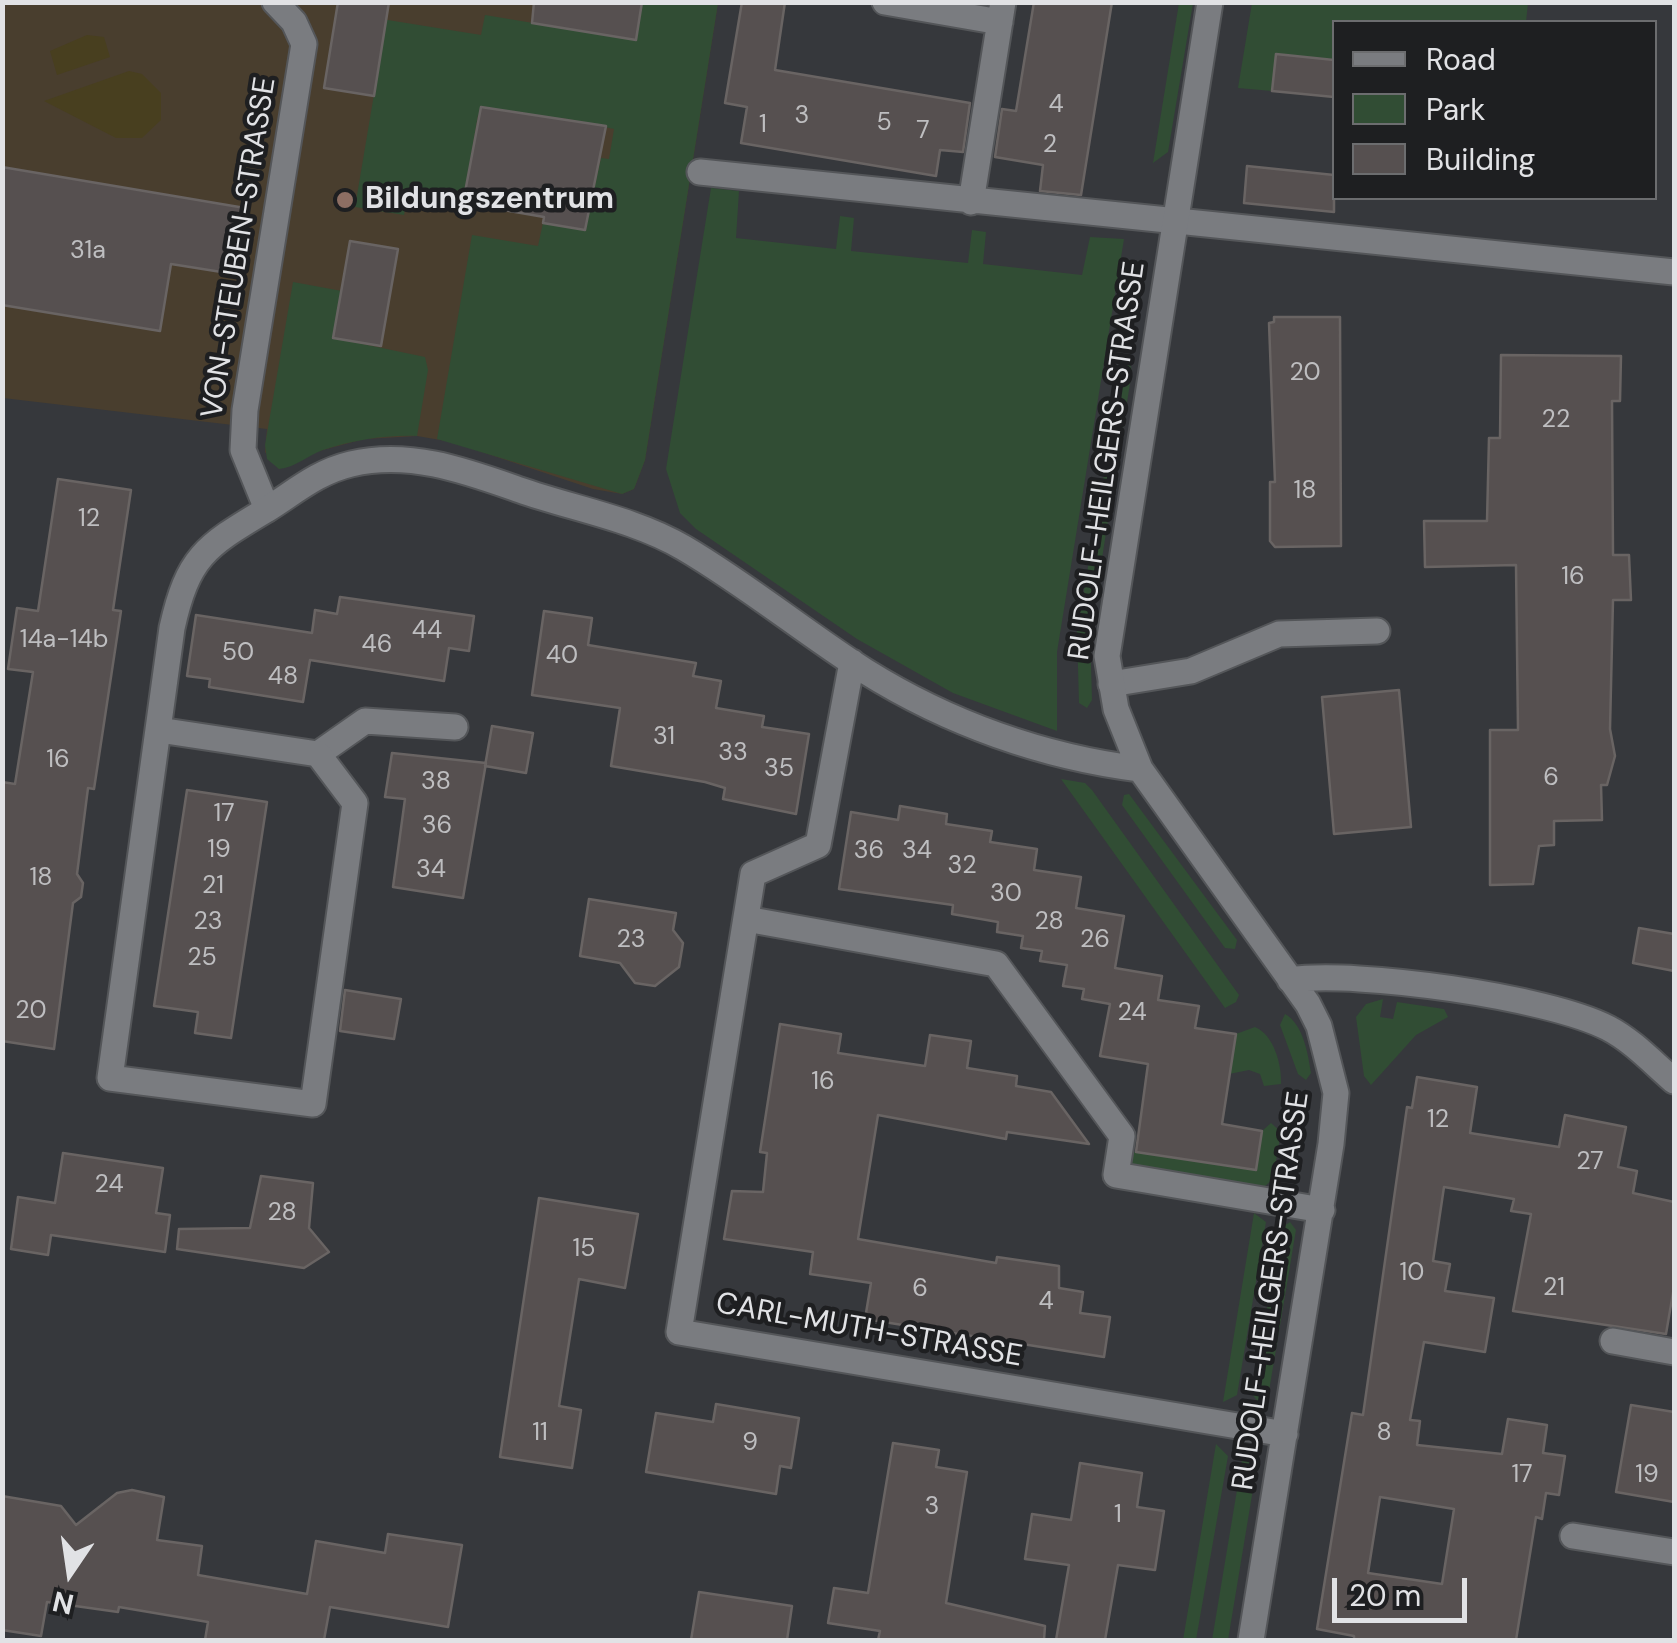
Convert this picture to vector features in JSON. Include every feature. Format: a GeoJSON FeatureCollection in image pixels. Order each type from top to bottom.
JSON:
{"type":"FeatureCollection","features":[{"type":"Feature","properties":{"kind":"street","name":"VON-STEUBEN-STRASSE"},"geometry":{"type":"LineString","coordinates":[[267,509],[243,450],[245,410],[304,44],[294,22],[276,2]]}},
{"type":"Feature","properties":{"kind":"street"},"geometry":{"type":"LineString","coordinates":[[885,2],[1001,12],[971,202]]}},
{"type":"Feature","properties":{"kind":"street","name":"RUDOLF-HEILGERS-STRASSE"},"geometry":{"type":"LineString","coordinates":[[1210,2],[1107,656],[1122,729],[1140,769],[1290,980],[1319,1026],[1334,1069],[1334,1120],[1322,1210],[1252,1640]]}},
{"type":"Feature","properties":{"kind":"street"},"geometry":{"type":"LineString","coordinates":[[700,172],[1674,272]]}},
{"type":"Feature","properties":{"kind":"street"},"geometry":{"type":"LineString","coordinates":[[318,754],[355,803],[313,1104],[110,1078],[180,591],[199,560],[226,531],[267,509],[305,481],[351,464],[407,460],[463,470],[665,538],[852,662],[914,698],[1058,755],[1140,769]]}},
{"type":"Feature","properties":{"kind":"street"},"geometry":{"type":"LineString","coordinates":[[1111,684],[1191,671],[1278,634],[1377,631]]}},
{"type":"Feature","properties":{"kind":"street","name":"CARL-MUTH-STRASSE"},"geometry":{"type":"LineString","coordinates":[[852,662],[818,845],[754,874],[678,1332],[1285,1434]]}},
{"type":"Feature","properties":{"kind":"street"},"geometry":{"type":"LineString","coordinates":[[158,730],[318,754],[365,722],[455,727]]}},
{"type":"Feature","properties":{"kind":"street"},"geometry":{"type":"LineString","coordinates":[[746,919],[996,964],[1122,1136],[1116,1176],[1322,1210]]}},
{"type":"Feature","properties":{"kind":"street"},"geometry":{"type":"LineString","coordinates":[[1290,980],[1370,979],[1566,1012],[1624,1038],[1674,1081]]}},
{"type":"Feature","properties":{"kind":"street"},"geometry":{"type":"LineString","coordinates":[[1612,1342],[1674,1352]]}},
{"type":"Feature","properties":{"kind":"street"},"geometry":{"type":"LineString","coordinates":[[1573,1536],[1674,1552]]}},
{"type":"Feature","properties":{"kind":"shaded area","name":"Bildungszentrum"},"geometry":{"type":"Polygon","coordinates":[[[3,3],[718,3],[645,460],[634,489],[622,494],[593,489],[452,442],[417,436],[364,439],[319,451],[279,469],[265,452],[267,429],[3,398],[3,3]]]}},
{"type":"Feature","properties":{"kind":"green space"},"geometry":{"type":"Polygon","coordinates":[[[642,3],[718,3],[645,460],[634,489],[622,494],[437,439],[472,235],[538,246],[543,223],[585,230],[601,158],[609,159],[614,129],[562,118],[559,129],[478,115],[463,203],[408,195],[404,215],[355,207],[382,47],[338,12],[481,35],[485,15],[635,40],[642,3]]]}},
{"type":"Feature","properties":{"kind":"green space"},"geometry":{"type":"Polygon","coordinates":[[[1179,3],[1193,3],[1168,152],[1153,163],[1179,3]]]}},
{"type":"Feature","properties":{"kind":"green space"},"geometry":{"type":"Polygon","coordinates":[[[1252,3],[1528,3],[1526,20],[1332,20],[1332,59],[1277,54],[1272,91],[1238,88],[1252,3]]]}},
{"type":"Feature","properties":{"kind":"green space"},"geometry":{"type":"Polygon","coordinates":[[[711,188],[739,191],[736,238],[836,249],[840,216],[854,218],[851,251],[968,263],[972,230],[986,232],[983,264],[1082,275],[1090,237],[1124,239],[1057,652],[1057,731],[953,693],[857,639],[696,529],[680,513],[666,469],[711,188]]]}},
{"type":"Feature","properties":{"kind":"green space"},"geometry":{"type":"Polygon","coordinates":[[[293,282],[342,291],[334,338],[425,357],[428,370],[417,436],[346,443],[279,469],[267,459],[265,445],[293,282]]]}},
{"type":"Feature","properties":{"kind":"green space"},"geometry":{"type":"Polygon","coordinates":[[[1123,364],[1130,364],[1132,371],[1090,633],[1092,700],[1087,708],[1079,703],[1077,631],[1123,364]]]}},
{"type":"Feature","properties":{"kind":"green space"},"geometry":{"type":"Polygon","coordinates":[[[1061,779],[1085,783],[1092,790],[1239,995],[1236,1002],[1225,1008],[1061,779]]]}},
{"type":"Feature","properties":{"kind":"green space"},"geometry":{"type":"Polygon","coordinates":[[[1129,794],[1237,940],[1235,949],[1225,948],[1122,805],[1124,795],[1129,794]]]}},
{"type":"Feature","properties":{"kind":"green space"},"geometry":{"type":"Polygon","coordinates":[[[1383,999],[1380,1017],[1393,1019],[1397,1002],[1444,1009],[1448,1017],[1416,1035],[1371,1085],[1364,1076],[1356,1017],[1366,1004],[1383,999]]]}},
{"type":"Feature","properties":{"kind":"green space"},"geometry":{"type":"Polygon","coordinates":[[[1285,1014],[1304,1040],[1311,1073],[1306,1080],[1298,1074],[1280,1025],[1285,1014]]]}},
{"type":"Feature","properties":{"kind":"green space"},"geometry":{"type":"Polygon","coordinates":[[[1255,1027],[1276,1051],[1281,1084],[1264,1086],[1260,1074],[1249,1070],[1229,1074],[1236,1034],[1255,1027]]]}},
{"type":"Feature","properties":{"kind":"green space"},"geometry":{"type":"Polygon","coordinates":[[[1271,1123],[1281,1132],[1273,1179],[1264,1187],[1131,1166],[1134,1152],[1255,1170],[1262,1131],[1271,1123]]]}},
{"type":"Feature","properties":{"kind":"green space"},"geometry":{"type":"Polygon","coordinates":[[[1254,1213],[1266,1222],[1237,1395],[1223,1402],[1254,1213]]]}},
{"type":"Feature","properties":{"kind":"green space"},"geometry":{"type":"Polygon","coordinates":[[[1290,1222],[1296,1230],[1268,1397],[1259,1403],[1252,1394],[1281,1228],[1290,1222]]]}},
{"type":"Feature","properties":{"kind":"green space"},"geometry":{"type":"Polygon","coordinates":[[[1216,1444],[1228,1456],[1196,1640],[1183,1640],[1216,1444]]]}},
{"type":"Feature","properties":{"kind":"green space"},"geometry":{"type":"Polygon","coordinates":[[[1249,1455],[1257,1465],[1228,1640],[1212,1640],[1242,1460],[1249,1455]]]}},
{"type":"Feature","properties":{"kind":"sand"},"geometry":{"type":"Polygon","coordinates":[[[87,35],[104,37],[110,57],[57,75],[50,51],[87,35]]]}},
{"type":"Feature","properties":{"kind":"sand"},"geometry":{"type":"Polygon","coordinates":[[[129,71],[142,74],[161,93],[161,120],[142,138],[116,138],[44,101],[129,71]]]}},
{"type":"Feature","properties":{"kind":"building"},"geometry":{"type":"Polygon","coordinates":[[[338,2],[389,2],[374,96],[324,88],[338,2]]]}},
{"type":"Feature","properties":{"kind":"building"},"geometry":{"type":"Polygon","coordinates":[[[534,2],[642,2],[636,40],[532,23],[534,2]]]}},
{"type":"Feature","properties":{"kind":"building"},"geometry":{"type":"Polygon","coordinates":[[[742,2],[785,2],[775,70],[970,103],[963,152],[940,150],[936,176],[741,143],[747,107],[725,103],[742,2]]]}},
{"type":"Feature","properties":{"kind":"building"},"geometry":{"type":"Polygon","coordinates":[[[1034,2],[1112,2],[1081,195],[1040,191],[1043,165],[995,157],[1002,109],[1016,111],[1034,2]]]}},
{"type":"Feature","properties":{"kind":"building"},"geometry":{"type":"Polygon","coordinates":[[[1276,54],[1332,60],[1332,97],[1272,91],[1276,54]]]}},
{"type":"Feature","properties":{"kind":"building"},"geometry":{"type":"Polygon","coordinates":[[[481,107],[606,126],[585,230],[543,223],[544,217],[463,203],[481,107]]]}},
{"type":"Feature","properties":{"kind":"building"},"geometry":{"type":"Polygon","coordinates":[[[1247,166],[1332,175],[1334,212],[1244,203],[1247,166]]]}},
{"type":"Feature","properties":{"kind":"building"},"geometry":{"type":"Polygon","coordinates":[[[2,167],[245,208],[234,274],[171,264],[160,331],[2,305],[2,167]]]}},
{"type":"Feature","properties":{"kind":"building"},"geometry":{"type":"Polygon","coordinates":[[[350,241],[398,249],[381,346],[333,338],[350,241]]]}},
{"type":"Feature","properties":{"kind":"building"},"geometry":{"type":"Polygon","coordinates":[[[1274,317],[1340,317],[1341,546],[1275,547],[1270,541],[1270,482],[1275,482],[1269,323],[1274,322],[1274,317]]]}},
{"type":"Feature","properties":{"kind":"building"},"geometry":{"type":"Polygon","coordinates":[[[1501,355],[1621,356],[1620,401],[1612,401],[1613,555],[1629,555],[1631,600],[1613,600],[1610,729],[1615,756],[1607,785],[1601,785],[1602,820],[1554,821],[1554,845],[1539,846],[1533,884],[1490,885],[1490,730],[1518,730],[1516,565],[1425,567],[1424,521],[1487,521],[1489,438],[1500,438],[1501,355]]]}},
{"type":"Feature","properties":{"kind":"building"},"geometry":{"type":"Polygon","coordinates":[[[58,479],[131,490],[113,610],[121,611],[94,789],[88,788],[77,874],[83,883],[81,897],[73,903],[54,1049],[2,1041],[2,782],[15,784],[33,672],[8,669],[17,608],[38,611],[58,479]]]}},
{"type":"Feature","properties":{"kind":"building"},"geometry":{"type":"Polygon","coordinates":[[[340,597],[474,616],[469,651],[449,648],[444,681],[310,660],[303,702],[209,687],[210,679],[187,676],[196,615],[312,633],[315,610],[337,614],[340,597]]]}},
{"type":"Feature","properties":{"kind":"building"},"geometry":{"type":"Polygon","coordinates":[[[544,611],[592,618],[588,645],[696,663],[693,676],[721,681],[716,708],[764,716],[762,727],[809,734],[796,814],[723,799],[725,788],[705,782],[611,766],[620,708],[532,695],[544,611]]]}},
{"type":"Feature","properties":{"kind":"building"},"geometry":{"type":"Polygon","coordinates":[[[1399,690],[1411,827],[1334,834],[1322,697],[1399,690]]]}},
{"type":"Feature","properties":{"kind":"building"},"geometry":{"type":"Polygon","coordinates":[[[492,726],[533,733],[526,773],[485,766],[492,726]]]}},
{"type":"Feature","properties":{"kind":"building"},"geometry":{"type":"Polygon","coordinates":[[[392,753],[486,763],[463,898],[393,887],[405,799],[385,797],[392,753]]]}},
{"type":"Feature","properties":{"kind":"building"},"geometry":{"type":"Polygon","coordinates":[[[187,790],[267,802],[231,1038],[195,1033],[198,1012],[154,1006],[187,790]]]}},
{"type":"Feature","properties":{"kind":"building"},"geometry":{"type":"Polygon","coordinates":[[[900,806],[947,814],[946,824],[992,831],[990,842],[1037,849],[1034,870],[1081,877],[1076,908],[1124,916],[1115,968],[1162,976],[1158,1000],[1199,1006],[1195,1028],[1236,1034],[1222,1124],[1262,1131],[1256,1170],[1136,1152],[1148,1064],[1100,1056],[1110,1004],[1082,999],[1084,989],[1063,986],[1067,965],[1040,961],[1042,951],[1021,948],[1023,936],[997,932],[998,922],[952,914],[953,905],[839,889],[851,812],[898,820],[900,806]]]}},
{"type":"Feature","properties":{"kind":"building"},"geometry":{"type":"Polygon","coordinates":[[[589,899],[676,913],[673,930],[683,943],[679,967],[655,986],[635,983],[620,963],[580,956],[589,899]]]}},
{"type":"Feature","properties":{"kind":"building"},"geometry":{"type":"Polygon","coordinates":[[[1639,928],[1674,934],[1674,971],[1633,963],[1639,928]]]}},
{"type":"Feature","properties":{"kind":"building"},"geometry":{"type":"Polygon","coordinates":[[[345,990],[401,999],[394,1039],[340,1031],[345,990]]]}},
{"type":"Feature","properties":{"kind":"building"},"geometry":{"type":"Polygon","coordinates":[[[780,1024],[841,1034],[838,1053],[925,1066],[930,1035],[971,1041],[967,1068],[1017,1076],[1016,1086],[1051,1092],[1089,1144],[1007,1132],[1006,1139],[878,1115],[858,1239],[996,1263],[997,1257],[1059,1266],[1059,1288],[1083,1292],[1080,1313],[1110,1317],[1104,1357],[865,1319],[871,1283],[810,1274],[813,1252],[724,1239],[732,1191],[763,1192],[767,1153],[760,1152],[780,1024]]]}},
{"type":"Feature","properties":{"kind":"building"},"geometry":{"type":"Polygon","coordinates":[[[1417,1077],[1477,1087],[1470,1133],[1559,1147],[1565,1115],[1626,1127],[1618,1167],[1637,1171],[1633,1193],[1674,1202],[1674,1287],[1666,1334],[1513,1311],[1531,1214],[1511,1211],[1514,1199],[1444,1187],[1433,1261],[1450,1264],[1445,1291],[1494,1298],[1485,1352],[1424,1342],[1410,1420],[1420,1421],[1417,1445],[1502,1454],[1508,1419],[1547,1425],[1543,1453],[1565,1456],[1559,1495],[1546,1493],[1542,1519],[1536,1517],[1516,1640],[1354,1640],[1354,1636],[1317,1629],[1352,1413],[1363,1415],[1407,1107],[1412,1108],[1417,1077]],[[1380,1497],[1368,1573],[1442,1584],[1454,1509],[1380,1497]]]}},
{"type":"Feature","properties":{"kind":"building"},"geometry":{"type":"Polygon","coordinates":[[[63,1153],[163,1168],[156,1213],[170,1215],[165,1252],[51,1235],[48,1255],[11,1249],[18,1197],[55,1203],[63,1153]]]}},
{"type":"Feature","properties":{"kind":"building"},"geometry":{"type":"Polygon","coordinates":[[[261,1176],[313,1183],[309,1228],[329,1252],[304,1268],[177,1249],[179,1229],[250,1228],[261,1176]]]}},
{"type":"Feature","properties":{"kind":"building"},"geometry":{"type":"Polygon","coordinates":[[[539,1198],[638,1214],[625,1288],[579,1279],[559,1406],[581,1410],[572,1468],[500,1457],[539,1198]]]}},
{"type":"Feature","properties":{"kind":"building"},"geometry":{"type":"Polygon","coordinates":[[[716,1404],[799,1418],[791,1468],[780,1466],[776,1494],[646,1472],[656,1413],[713,1422],[716,1404]]]}},
{"type":"Feature","properties":{"kind":"building"},"geometry":{"type":"Polygon","coordinates":[[[1631,1405],[1674,1412],[1674,1502],[1616,1492],[1631,1405]]]}},
{"type":"Feature","properties":{"kind":"building"},"geometry":{"type":"Polygon","coordinates":[[[893,1443],[939,1450],[936,1467],[967,1472],[946,1603],[1045,1626],[1044,1640],[878,1640],[880,1631],[828,1623],[834,1588],[868,1593],[893,1443]]]}},
{"type":"Feature","properties":{"kind":"building"},"geometry":{"type":"Polygon","coordinates":[[[1080,1463],[1142,1473],[1137,1507],[1164,1511],[1155,1570],[1118,1565],[1105,1640],[1056,1640],[1069,1565],[1025,1559],[1032,1514],[1071,1520],[1080,1463]]]}},
{"type":"Feature","properties":{"kind":"building"},"geometry":{"type":"Polygon","coordinates":[[[132,1490],[164,1497],[157,1540],[202,1546],[198,1575],[307,1594],[316,1541],[385,1553],[388,1534],[462,1545],[448,1627],[330,1607],[324,1640],[205,1640],[208,1622],[119,1607],[118,1612],[47,1602],[41,1636],[2,1630],[2,1496],[61,1506],[76,1525],[117,1493],[132,1490]]]}},
{"type":"Feature","properties":{"kind":"building"},"geometry":{"type":"Polygon","coordinates":[[[699,1592],[792,1606],[787,1640],[691,1640],[699,1592]]]}},
{"type":"Feature","properties":{"kind":"place","name":"Bildungszentrum"},"geometry":{"type":"Point","coordinates":[345,200]}}]}
